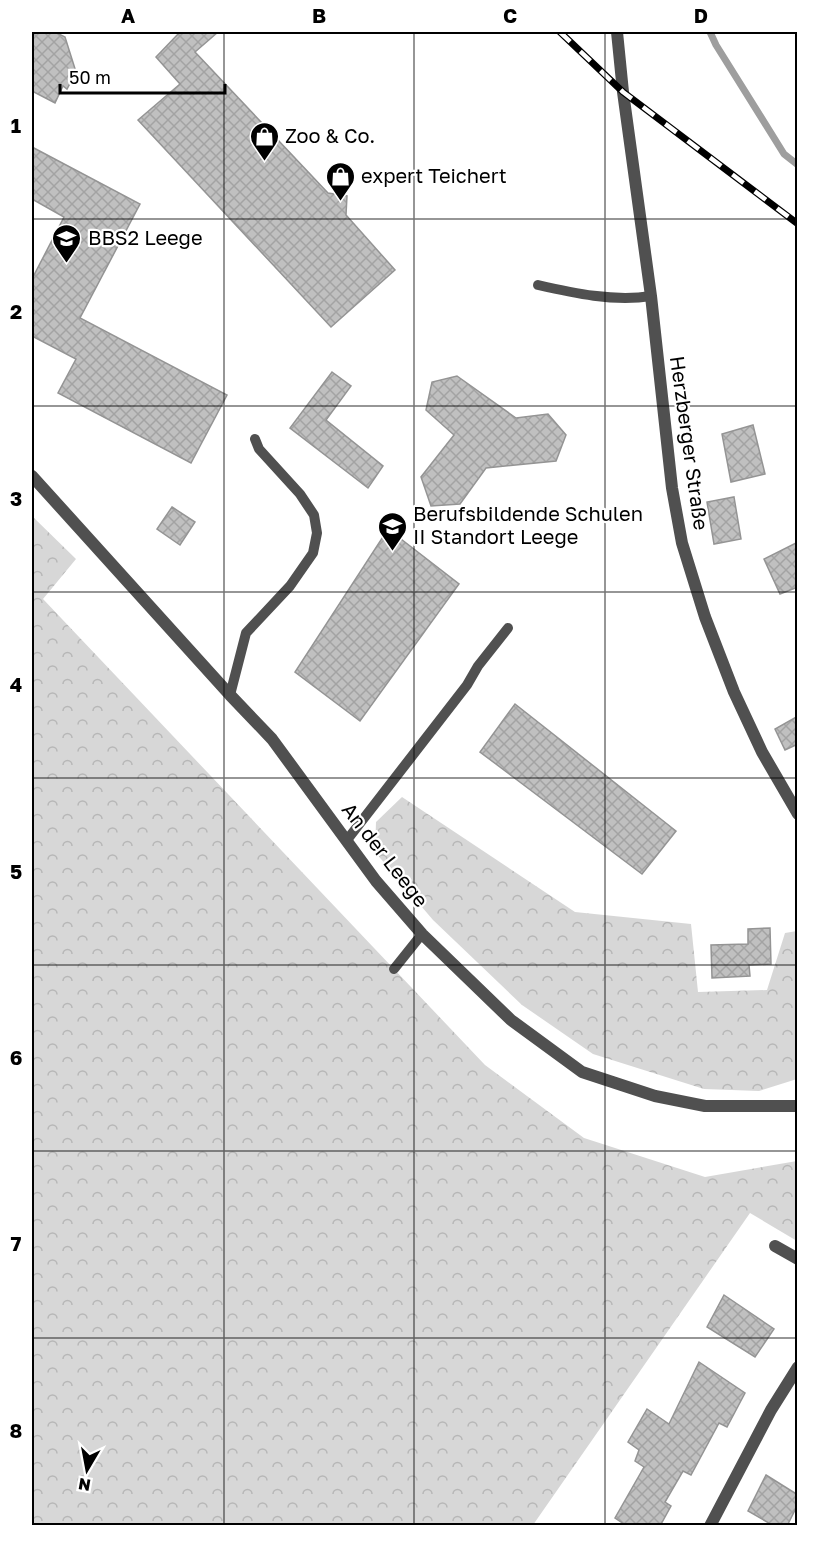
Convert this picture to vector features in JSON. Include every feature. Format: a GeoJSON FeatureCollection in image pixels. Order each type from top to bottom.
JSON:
{"type":"FeatureCollection","features":[{"type":"Feature","properties":{"kind":"street","name":"Herzberger Straße"},"geometry":{"type":"LineString","coordinates":[[617,32],[651,296],[672,488],[682,543],[705,617],[734,692],[762,752],[798,814]]}},
{"type":"Feature","properties":{"kind":"street","name":"An der Leege"},"geometry":{"type":"LineString","coordinates":[[32,476],[272,739],[376,881],[422,934],[511,1020],[582,1072],[656,1096],[705,1106],[798,1106]]}},
{"type":"Feature","properties":{"kind":"street"},"geometry":{"type":"LineString","coordinates":[[776,1246],[798,1259]]}},
{"type":"Feature","properties":{"kind":"street"},"geometry":{"type":"LineString","coordinates":[[710,1526],[771,1410],[798,1367]]}},
{"type":"Feature","properties":{"kind":"lane"},"geometry":{"type":"LineString","coordinates":[[538,285],[567,292],[621,298],[651,296]]}},
{"type":"Feature","properties":{"kind":"lane"},"geometry":{"type":"LineString","coordinates":[[230,695],[246,633],[290,586],[314,553],[317,533],[314,515],[300,494],[259,449],[255,439]]}},
{"type":"Feature","properties":{"kind":"lane"},"geometry":{"type":"LineString","coordinates":[[346,840],[467,685],[478,666],[508,628]]}},
{"type":"Feature","properties":{"kind":"lane"},"geometry":{"type":"LineString","coordinates":[[394,969],[422,934]]}},
{"type":"Feature","properties":{"kind":"green space"},"geometry":{"type":"Polygon","coordinates":[[[32,516],[76,559],[43,599],[485,1065],[584,1138],[705,1177],[797,1161],[797,1241],[750,1213],[533,1525],[32,1525],[32,516]]]}},
{"type":"Feature","properties":{"kind":"green space"},"geometry":{"type":"Polygon","coordinates":[[[402,797],[575,912],[691,924],[698,992],[767,990],[785,933],[797,931],[797,1079],[759,1091],[704,1089],[593,1054],[522,1005],[433,920],[375,852],[376,822],[402,797]]]}},
{"type":"Feature","properties":{"kind":"building"},"geometry":{"type":"Polygon","coordinates":[[[32,32],[55,32],[65,37],[76,72],[67,89],[63,86],[55,103],[32,91],[32,32]]]}},
{"type":"Feature","properties":{"kind":"building"},"geometry":{"type":"Polygon","coordinates":[[[180,32],[218,32],[195,52],[328,193],[347,196],[346,215],[395,270],[331,327],[138,120],[180,84],[156,57],[180,32]]]}},
{"type":"Feature","properties":{"kind":"building"},"geometry":{"type":"Polygon","coordinates":[[[32,147],[140,204],[80,318],[227,395],[191,463],[58,393],[76,359],[32,336],[32,279],[64,217],[32,199],[32,147]]]}},
{"type":"Feature","properties":{"kind":"building"},"geometry":{"type":"Polygon","coordinates":[[[332,372],[351,386],[326,420],[383,466],[368,488],[290,428],[332,372]]]}},
{"type":"Feature","properties":{"kind":"building"},"geometry":{"type":"Polygon","coordinates":[[[457,376],[516,418],[548,414],[566,435],[556,461],[486,468],[460,504],[431,506],[421,477],[454,435],[426,410],[432,382],[457,376]]]}},
{"type":"Feature","properties":{"kind":"building"},"geometry":{"type":"Polygon","coordinates":[[[753,425],[765,474],[731,482],[722,434],[753,425]]]}},
{"type":"Feature","properties":{"kind":"building"},"geometry":{"type":"Polygon","coordinates":[[[734,497],[741,539],[714,544],[707,502],[734,497]]]}},
{"type":"Feature","properties":{"kind":"building"},"geometry":{"type":"Polygon","coordinates":[[[172,507],[195,522],[180,545],[157,529],[172,507]]]}},
{"type":"Feature","properties":{"kind":"building"},"geometry":{"type":"Polygon","coordinates":[[[388,529],[459,584],[360,721],[295,672],[388,529]]]}},
{"type":"Feature","properties":{"kind":"building"},"geometry":{"type":"Polygon","coordinates":[[[798,542],[798,587],[780,594],[764,559],[798,542]]]}},
{"type":"Feature","properties":{"kind":"building"},"geometry":{"type":"Polygon","coordinates":[[[515,704],[676,831],[642,874],[480,752],[515,704]]]}},
{"type":"Feature","properties":{"kind":"building"},"geometry":{"type":"Polygon","coordinates":[[[798,716],[798,744],[785,750],[775,729],[798,716]]]}},
{"type":"Feature","properties":{"kind":"building"},"geometry":{"type":"Polygon","coordinates":[[[770,928],[771,964],[749,965],[750,976],[712,978],[711,945],[748,944],[748,929],[770,928]]]}},
{"type":"Feature","properties":{"kind":"building"},"geometry":{"type":"Polygon","coordinates":[[[724,1295],[774,1329],[755,1357],[707,1327],[724,1295]]]}},
{"type":"Feature","properties":{"kind":"building"},"geometry":{"type":"Polygon","coordinates":[[[699,1362],[745,1393],[727,1427],[719,1423],[691,1475],[683,1471],[665,1502],[671,1506],[660,1526],[627,1526],[615,1518],[644,1467],[635,1461],[639,1450],[628,1442],[647,1409],[669,1424],[699,1362]]]}},
{"type":"Feature","properties":{"kind":"building"},"geometry":{"type":"Polygon","coordinates":[[[766,1475],[798,1495],[798,1504],[787,1526],[774,1526],[748,1511],[766,1475]]]}},
{"type":"Feature","properties":{"kind":"waterway"},"geometry":{"type":"LineString","coordinates":[[710,32],[784,154],[798,165]]}},
{"type":"Feature","properties":{"kind":"railway"},"geometry":{"type":"LineString","coordinates":[[560,32],[623,92],[798,224]]}},
{"type":"Feature","properties":{"kind":"place","name":"Zoo & Co."},"geometry":{"type":"Point","coordinates":[264,162]}},
{"type":"Feature","properties":{"kind":"place","name":"expert Teichert"},"geometry":{"type":"Point","coordinates":[340,202]}},
{"type":"Feature","properties":{"kind":"place","name":"BBS2 Leege"},"geometry":{"type":"Point","coordinates":[67,264]}},
{"type":"Feature","properties":{"kind":"place","name":"Berufsbildende Schulen II Standort Leege"},"geometry":{"type":"Point","coordinates":[392,552]}}]}
